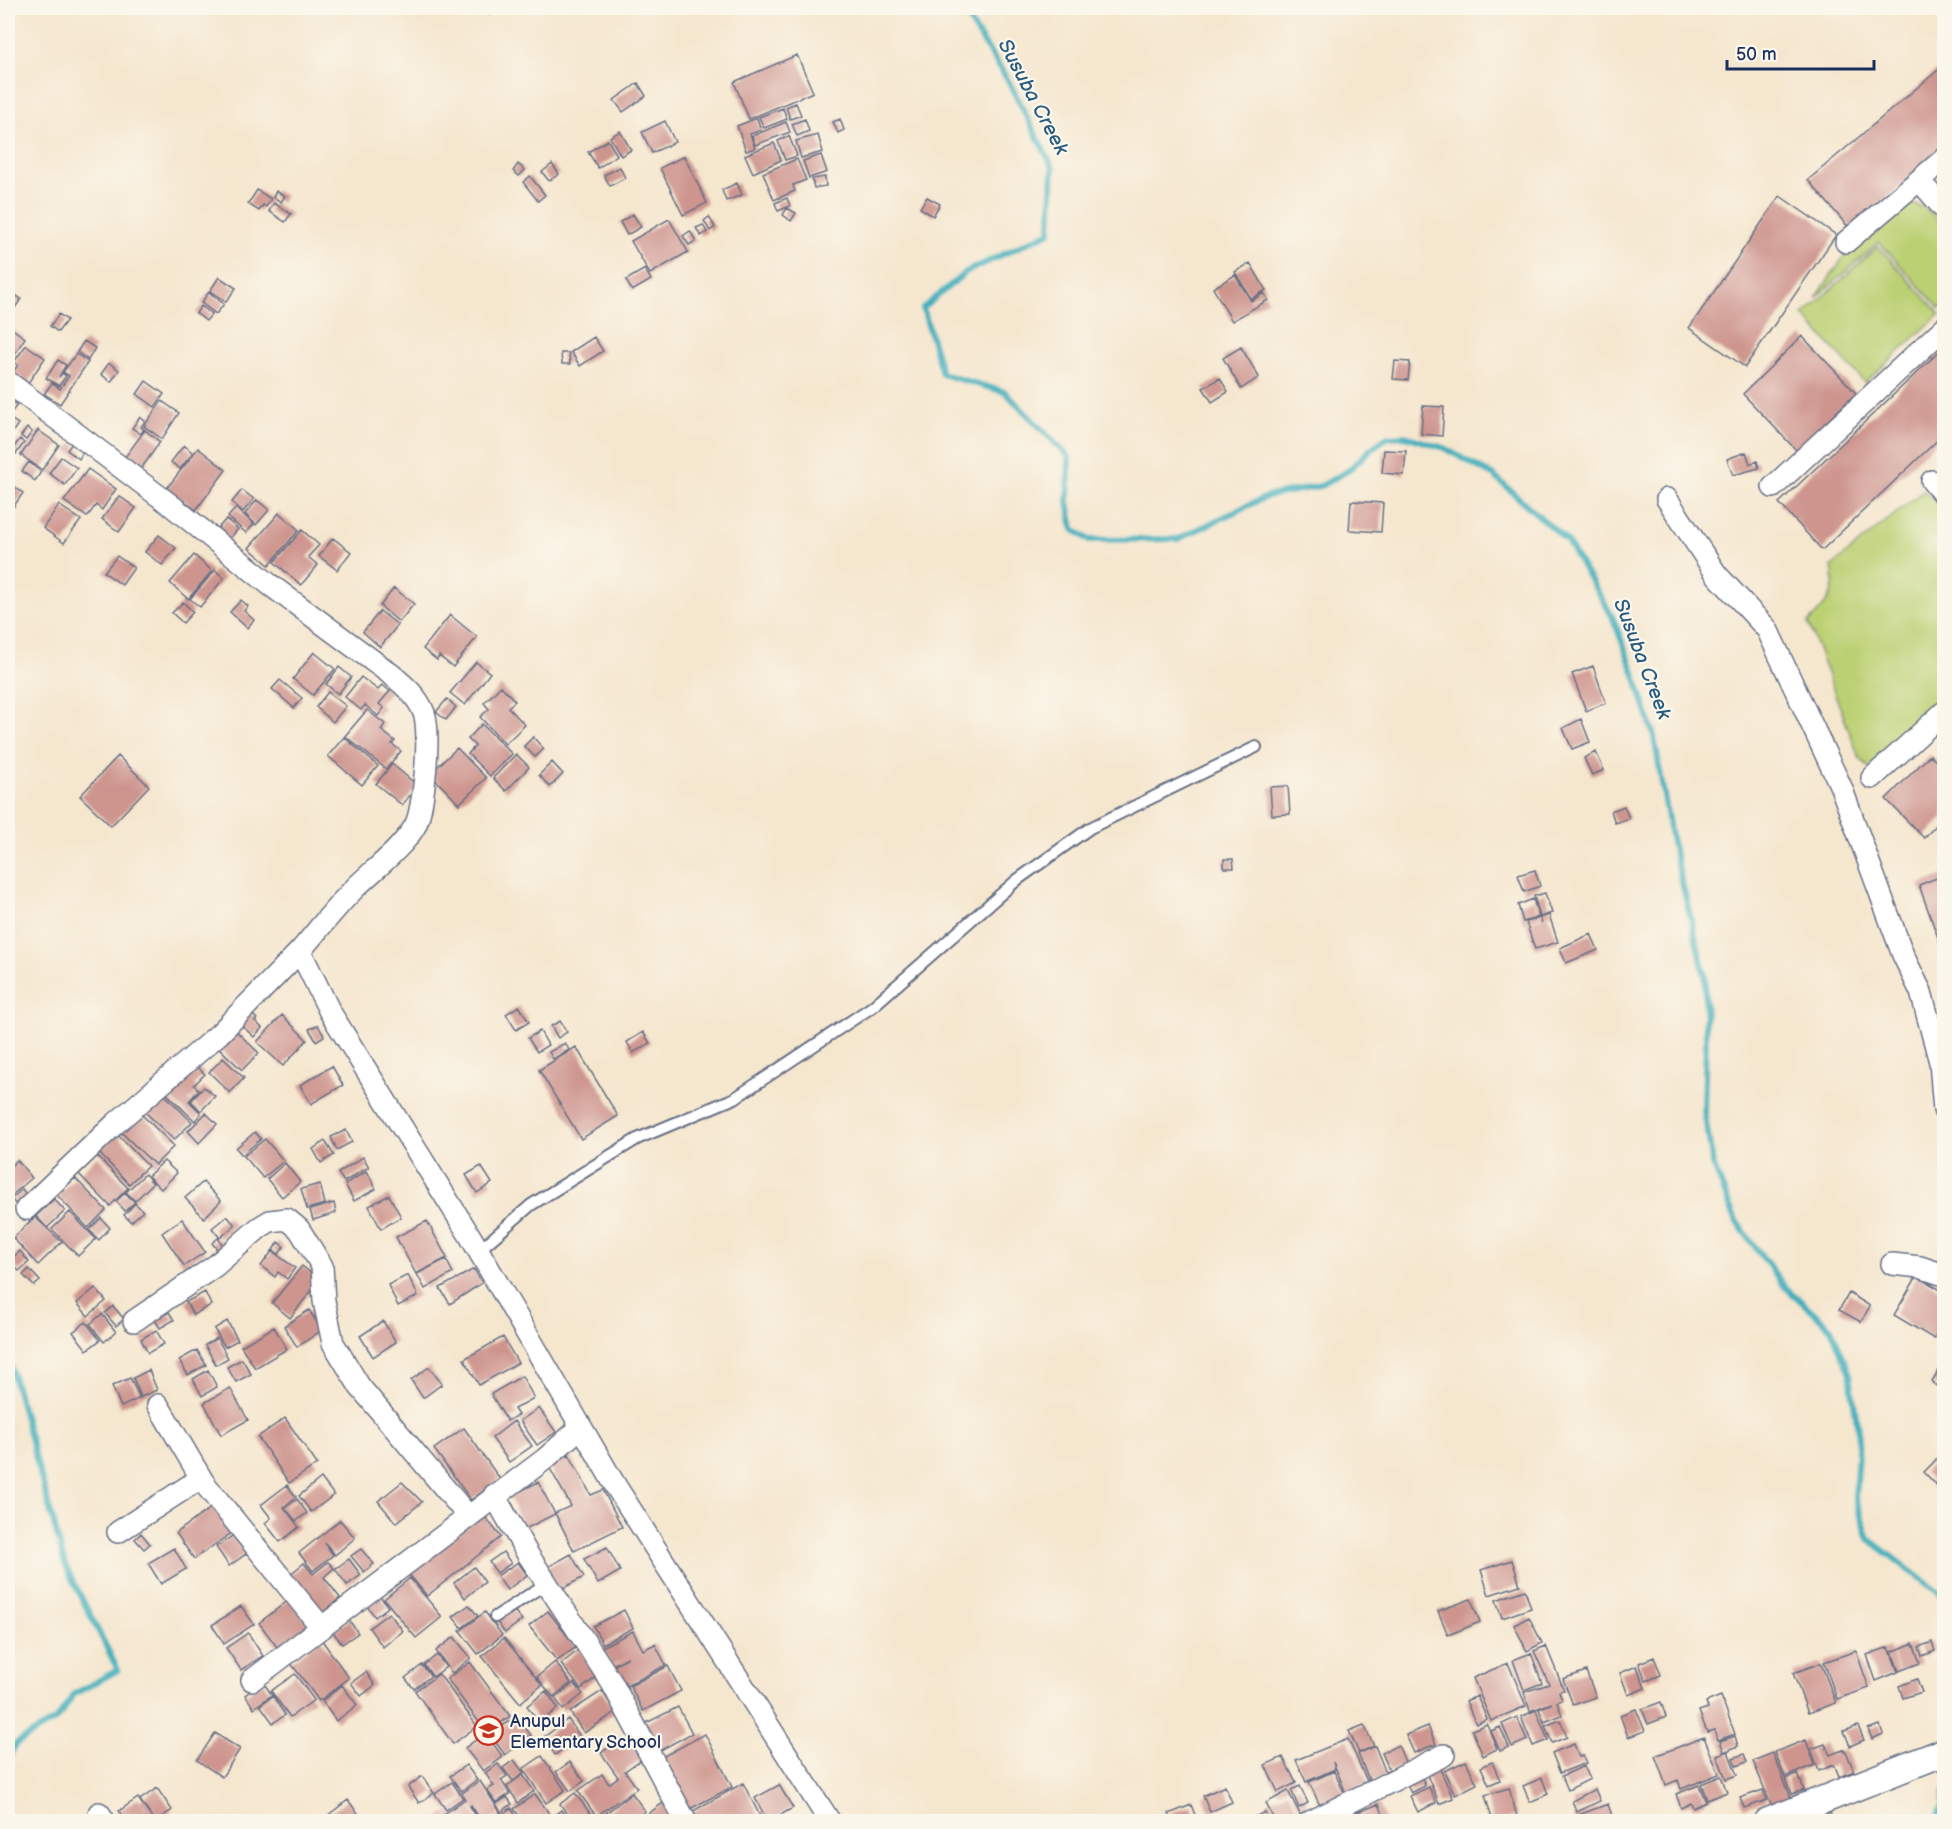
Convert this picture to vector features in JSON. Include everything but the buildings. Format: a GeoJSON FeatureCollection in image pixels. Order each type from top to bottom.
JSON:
{"type":"FeatureCollection","features":[{"type":"Feature","properties":{"kind":"street"},"geometry":{"type":"LineString","coordinates":[[1846,242],[1944,159]]}},
{"type":"Feature","properties":{"kind":"street"},"geometry":{"type":"LineString","coordinates":[[1919,180],[1944,209]]}},
{"type":"Feature","properties":{"kind":"street"},"geometry":{"type":"LineString","coordinates":[[1773,487],[1944,328]]}},
{"type":"Feature","properties":{"kind":"street"},"geometry":{"type":"LineString","coordinates":[[8,382],[172,506],[269,584],[392,675],[411,692],[424,714],[427,735],[422,809],[416,825],[406,839],[352,891],[300,951],[219,1034],[115,1124],[26,1209]]}},
{"type":"Feature","properties":{"kind":"street"},"geometry":{"type":"LineString","coordinates":[[1667,499],[1717,575],[1767,629],[1837,778],[1900,945],[1921,992],[1940,1062],[1944,1110]]}},
{"type":"Feature","properties":{"kind":"street"},"geometry":{"type":"LineString","coordinates":[[1872,778],[1944,712]]}},
{"type":"Feature","properties":{"kind":"street"},"geometry":{"type":"LineString","coordinates":[[300,951],[330,1012],[478,1251],[615,1485],[830,1821]]}},
{"type":"Feature","properties":{"kind":"street"},"geometry":{"type":"LineString","coordinates":[[134,1321],[215,1266],[260,1227],[270,1221],[287,1220],[299,1229],[322,1266],[324,1301],[333,1343],[360,1387],[468,1516]]}},
{"type":"Feature","properties":{"kind":"street"},"geometry":{"type":"LineString","coordinates":[[1892,1264],[1920,1267],[1944,1275]]}},
{"type":"Feature","properties":{"kind":"street"},"geometry":{"type":"LineString","coordinates":[[158,1405],[201,1478],[322,1628]]}},
{"type":"Feature","properties":{"kind":"street"},"geometry":{"type":"LineString","coordinates":[[252,1680],[544,1459],[581,1427]]}},
{"type":"Feature","properties":{"kind":"street"},"geometry":{"type":"LineString","coordinates":[[118,1532],[201,1478]]}},
{"type":"Feature","properties":{"kind":"street"},"geometry":{"type":"LineString","coordinates":[[494,1496],[612,1683],[686,1821]]}},
{"type":"Feature","properties":{"kind":"street"},"geometry":{"type":"LineString","coordinates":[[1780,1819],[1944,1752]]}},
{"type":"Feature","properties":{"kind":"street"},"geometry":{"type":"LineString","coordinates":[[1310,1821],[1444,1755]]}},
{"type":"Feature","properties":{"kind":"lane"},"geometry":{"type":"LineString","coordinates":[[478,1251],[531,1205],[637,1139],[735,1098],[872,1007],[1017,880],[1090,828],[1256,747]]}},
{"type":"Feature","properties":{"kind":"lane"},"geometry":{"type":"LineString","coordinates":[[495,1617],[547,1583]]}},
{"type":"Feature","properties":{"kind":"green space"},"geometry":{"type":"Polygon","coordinates":[[[1908,204],[1924,208],[1944,226],[1944,305],[1940,309],[1879,242],[1816,298],[1847,252],[1908,204]]]}},
{"type":"Feature","properties":{"kind":"green space"},"geometry":{"type":"Polygon","coordinates":[[[1878,246],[1940,314],[1865,383],[1803,315],[1878,246]]]}},
{"type":"Feature","properties":{"kind":"green space"},"geometry":{"type":"Polygon","coordinates":[[[1923,491],[1944,510],[1944,697],[1869,768],[1859,757],[1808,623],[1825,604],[1832,592],[1832,566],[1923,491]]]}},
{"type":"Feature","properties":{"kind":"waterway","name":"Susuba Creek"},"geometry":{"type":"LineString","coordinates":[[965,8],[966,15],[1009,82],[1053,168],[1050,232],[966,272],[923,308],[942,374],[1005,392],[1069,457],[1068,502],[1073,529],[1089,540],[1178,539],[1268,496],[1321,486],[1349,470],[1372,448],[1388,437],[1405,436],[1444,448],[1494,476],[1567,541],[1612,616],[1634,672],[1654,736],[1672,842],[1705,976],[1704,1111],[1713,1164],[1736,1221],[1784,1286],[1831,1328],[1850,1374],[1859,1438],[1855,1499],[1869,1539],[1944,1597]]}},
{"type":"Feature","properties":{"kind":"waterway"},"geometry":{"type":"LineString","coordinates":[[8,1357],[65,1565],[118,1670],[74,1694],[57,1719],[15,1744],[8,1760]]}},
{"type":"Feature","properties":{"kind":"waterway","name":"Susuba Creek"},"geometry":{"type":"LineString","coordinates":[[1936,1822],[1943,1806],[1944,1792]]}},
{"type":"Feature","properties":{"kind":"place","name":"Anupul Elementary School"},"geometry":{"type":"Point","coordinates":[489,1731]}}]}
